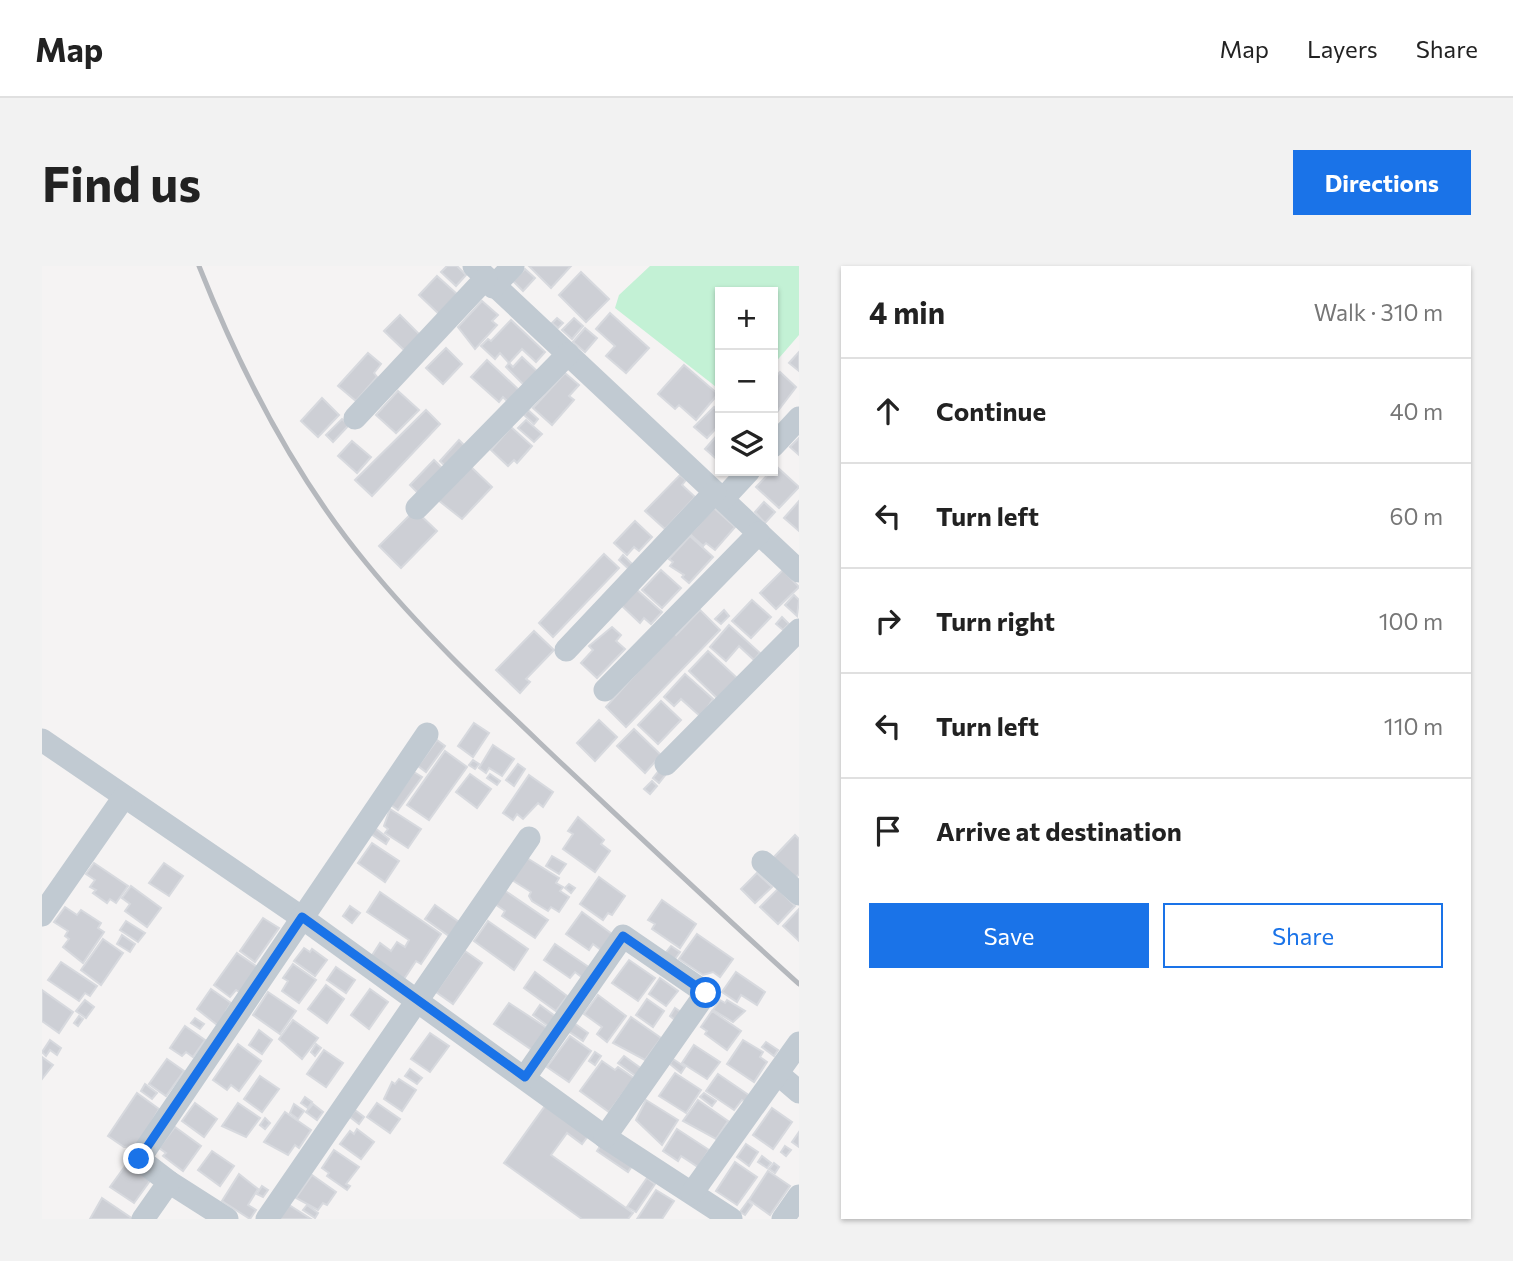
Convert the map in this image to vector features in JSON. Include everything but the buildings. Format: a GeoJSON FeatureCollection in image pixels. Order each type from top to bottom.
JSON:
{"type":"FeatureCollection","features":[{"type":"Feature","properties":{"kind":"street"},"geometry":{"type":"LineString","coordinates":[[355,418],[485,277],[513,266]]}},
{"type":"Feature","properties":{"kind":"street"},"geometry":{"type":"LineString","coordinates":[[485,277],[799,570]]}},
{"type":"Feature","properties":{"kind":"street"},"geometry":{"type":"LineString","coordinates":[[418,508],[568,354]]}},
{"type":"Feature","properties":{"kind":"street"},"geometry":{"type":"LineString","coordinates":[[778,441],[799,418]]}},
{"type":"Feature","properties":{"kind":"street"},"geometry":{"type":"LineString","coordinates":[[566,650],[719,496],[743,476]]}},
{"type":"Feature","properties":{"kind":"street"},"geometry":{"type":"LineString","coordinates":[[605,690],[759,533]]}},
{"type":"Feature","properties":{"kind":"street"},"geometry":{"type":"LineString","coordinates":[[666,764],[799,630]]}},
{"type":"Feature","properties":{"kind":"street"},"geometry":{"type":"LineString","coordinates":[[227,1219],[169,1182],[139,1159],[427,734]]}},
{"type":"Feature","properties":{"kind":"street"},"geometry":{"type":"LineString","coordinates":[[42,740],[302,917],[605,1137],[731,1219]]}},
{"type":"Feature","properties":{"kind":"street"},"geometry":{"type":"LineString","coordinates":[[42,915],[124,797]]}},
{"type":"Feature","properties":{"kind":"street"},"geometry":{"type":"LineString","coordinates":[[267,1219],[529,838]]}},
{"type":"Feature","properties":{"kind":"street"},"geometry":{"type":"LineString","coordinates":[[763,862],[799,894]]}},
{"type":"Feature","properties":{"kind":"street"},"geometry":{"type":"LineString","coordinates":[[525,1077],[623,936],[706,993],[605,1137]]}},
{"type":"Feature","properties":{"kind":"street"},"geometry":{"type":"LineString","coordinates":[[692,1193],[799,1043]]}},
{"type":"Feature","properties":{"kind":"street"},"geometry":{"type":"LineString","coordinates":[[778,1074],[799,1092]]}},
{"type":"Feature","properties":{"kind":"street"},"geometry":{"type":"LineString","coordinates":[[144,1219],[169,1182]]}},
{"type":"Feature","properties":{"kind":"street"},"geometry":{"type":"LineString","coordinates":[[692,1193],[702,1219]]}},
{"type":"Feature","properties":{"kind":"street"},"geometry":{"type":"LineString","coordinates":[[782,1219],[799,1196]]}},
{"type":"Feature","properties":{"kind":"green space"},"geometry":{"type":"Polygon","coordinates":[[[650,266],[799,266],[799,335],[778,359],[778,287],[715,287],[715,386],[615,308],[619,295],[650,266]]]}},
{"type":"Feature","properties":{"kind":"railway"},"geometry":{"type":"LineString","coordinates":[[199,266],[215,306],[271,422],[316,495],[367,564],[412,616],[485,690],[799,984]]}},
{"type":"Feature","properties":{"kind":"route"},"geometry":{"type":"LineString","coordinates":[[139,1159],[302,917],[525,1077],[623,936],[706,993]]}}]}
